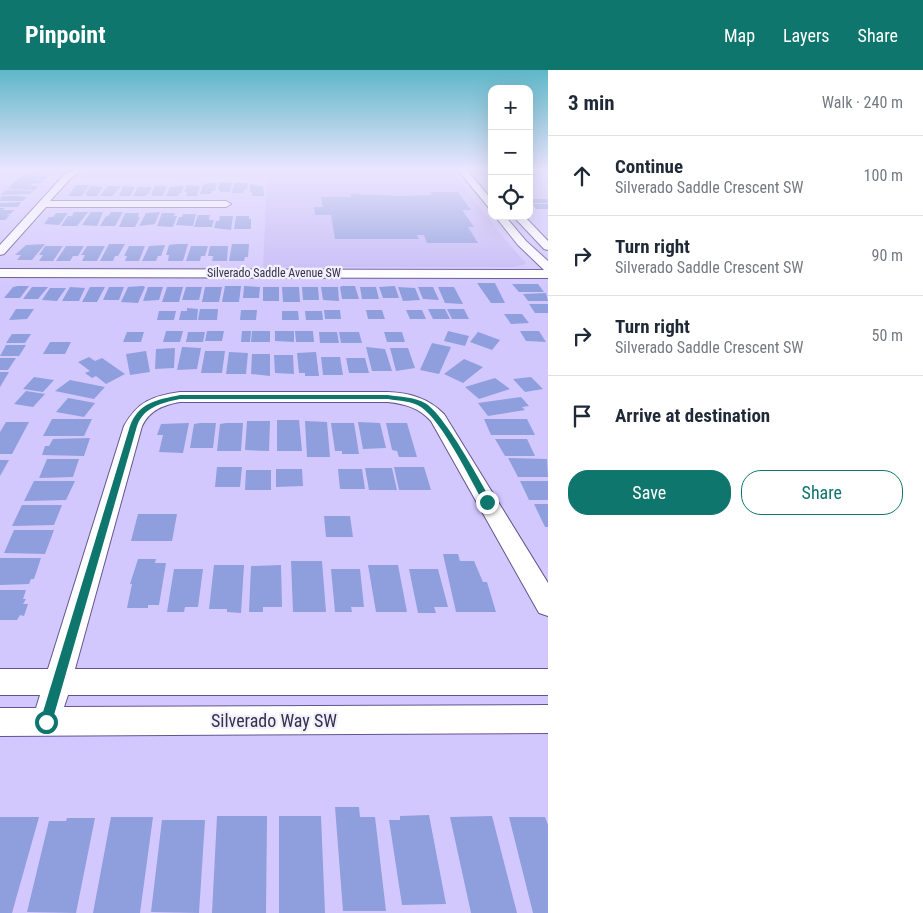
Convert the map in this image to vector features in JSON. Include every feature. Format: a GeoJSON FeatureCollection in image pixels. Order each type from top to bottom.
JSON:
{"type":"FeatureCollection","features":[{"type":"Feature","properties":{"kind":"street"},"geometry":{"type":"LineString","coordinates":[[0,252],[39,208]]}},
{"type":"Feature","properties":{"kind":"street"},"geometry":{"type":"LineString","coordinates":[[503,220],[522,242],[548,267]]}},
{"type":"Feature","properties":{"kind":"street"},"geometry":{"type":"LineString","coordinates":[[522,220],[548,247]]}},
{"type":"Feature","properties":{"kind":"street","name":"Silverado Saddle Avenue SW"},"geometry":{"type":"LineString","coordinates":[[0,273],[548,274]]}},
{"type":"Feature","properties":{"kind":"street"},"geometry":{"type":"LineString","coordinates":[[46,722],[133,426],[138,414],[156,402],[168,399],[180,397],[388,397],[401,398],[424,405],[438,418],[548,605]]}},
{"type":"Feature","properties":{"kind":"street"},"geometry":{"type":"LineString","coordinates":[[0,682],[548,682]]}},
{"type":"Feature","properties":{"kind":"street","name":"Silverado Way SW"},"geometry":{"type":"LineString","coordinates":[[0,722],[548,718]]}},
{"type":"Feature","properties":{"kind":"shaded area"},"geometry":{"type":"Polygon","coordinates":[[[266,208],[480,208],[488,220],[526,263],[514,267],[263,267],[266,208]]]}},
{"type":"Feature","properties":{"kind":"building"},"geometry":{"type":"Polygon","coordinates":[[[0,208],[15,210],[10,214],[5,214],[10,215],[5,220],[0,220],[0,208]]]}},
{"type":"Feature","properties":{"kind":"building"},"geometry":{"type":"Polygon","coordinates":[[[314,208],[470,208],[471,210],[462,210],[474,227],[468,227],[478,243],[427,243],[424,235],[417,235],[419,239],[335,239],[331,215],[315,215],[314,208]]]}},
{"type":"Feature","properties":{"kind":"building"},"geometry":{"type":"Polygon","coordinates":[[[74,212],[88,212],[77,226],[61,226],[68,216],[72,216],[74,212]]]}},
{"type":"Feature","properties":{"kind":"building"},"geometry":{"type":"Polygon","coordinates":[[[91,212],[103,212],[97,226],[82,225],[91,212]]]}},
{"type":"Feature","properties":{"kind":"building"},"geometry":{"type":"Polygon","coordinates":[[[111,212],[123,212],[115,226],[100,226],[106,216],[111,212]]]}},
{"type":"Feature","properties":{"kind":"building"},"geometry":{"type":"Polygon","coordinates":[[[160,212],[155,224],[139,226],[146,213],[160,212]]]}},
{"type":"Feature","properties":{"kind":"building"},"geometry":{"type":"Polygon","coordinates":[[[56,213],[68,213],[59,225],[44,224],[49,217],[53,217],[56,213]]]}},
{"type":"Feature","properties":{"kind":"building"},"geometry":{"type":"Polygon","coordinates":[[[125,213],[139,213],[138,217],[140,217],[135,227],[119,227],[125,213]]]}},
{"type":"Feature","properties":{"kind":"building"},"geometry":{"type":"Polygon","coordinates":[[[162,213],[175,213],[174,216],[177,216],[173,227],[157,226],[162,213]]]}},
{"type":"Feature","properties":{"kind":"building"},"geometry":{"type":"Polygon","coordinates":[[[183,214],[196,214],[193,226],[176,225],[179,217],[182,217],[183,214]]]}},
{"type":"Feature","properties":{"kind":"building"},"geometry":{"type":"Polygon","coordinates":[[[198,215],[210,215],[209,220],[214,220],[212,227],[194,227],[198,215]]]}},
{"type":"Feature","properties":{"kind":"building"},"geometry":{"type":"Polygon","coordinates":[[[220,216],[233,216],[231,230],[214,228],[220,216]]]}},
{"type":"Feature","properties":{"kind":"building"},"geometry":{"type":"Polygon","coordinates":[[[236,216],[249,216],[249,219],[251,219],[251,229],[234,229],[236,216]]]}},
{"type":"Feature","properties":{"kind":"building"},"geometry":{"type":"Polygon","coordinates":[[[45,244],[32,260],[17,260],[21,255],[15,255],[26,245],[45,244]]]}},
{"type":"Feature","properties":{"kind":"building"},"geometry":{"type":"Polygon","coordinates":[[[109,244],[125,244],[113,261],[100,261],[109,244]]]}},
{"type":"Feature","properties":{"kind":"building"},"geometry":{"type":"Polygon","coordinates":[[[188,244],[183,261],[168,261],[169,255],[166,255],[169,245],[188,244]]]}},
{"type":"Feature","properties":{"kind":"building"},"geometry":{"type":"Polygon","coordinates":[[[232,244],[249,244],[248,257],[245,257],[244,261],[229,261],[232,244]]]}},
{"type":"Feature","properties":{"kind":"building"},"geometry":{"type":"Polygon","coordinates":[[[165,245],[161,256],[158,256],[156,261],[142,261],[149,246],[165,245]]]}},
{"type":"Feature","properties":{"kind":"building"},"geometry":{"type":"Polygon","coordinates":[[[45,246],[63,246],[53,261],[39,261],[43,255],[39,255],[45,246]]]}},
{"type":"Feature","properties":{"kind":"building"},"geometry":{"type":"Polygon","coordinates":[[[66,246],[84,246],[78,256],[73,256],[70,261],[56,261],[66,246]]]}},
{"type":"Feature","properties":{"kind":"building"},"geometry":{"type":"Polygon","coordinates":[[[87,246],[105,246],[97,261],[82,261],[85,255],[81,255],[87,246]]]}},
{"type":"Feature","properties":{"kind":"building"},"geometry":{"type":"Polygon","coordinates":[[[129,246],[145,246],[139,261],[125,261],[127,256],[124,256],[129,246]]]}},
{"type":"Feature","properties":{"kind":"building"},"geometry":{"type":"Polygon","coordinates":[[[191,246],[208,246],[205,256],[201,256],[200,261],[186,261],[191,246]]]}},
{"type":"Feature","properties":{"kind":"building"},"geometry":{"type":"Polygon","coordinates":[[[210,246],[228,246],[227,261],[212,261],[213,256],[208,256],[210,246]]]}},
{"type":"Feature","properties":{"kind":"building"},"geometry":{"type":"Polygon","coordinates":[[[477,283],[495,283],[505,303],[491,303],[477,283]]]}},
{"type":"Feature","properties":{"kind":"building"},"geometry":{"type":"Polygon","coordinates":[[[512,284],[538,284],[544,292],[519,292],[512,284]]]}},
{"type":"Feature","properties":{"kind":"building"},"geometry":{"type":"Polygon","coordinates":[[[29,286],[20,298],[4,298],[13,287],[29,286]]]}},
{"type":"Feature","properties":{"kind":"building"},"geometry":{"type":"Polygon","coordinates":[[[225,286],[241,286],[239,302],[222,302],[225,286]]]}},
{"type":"Feature","properties":{"kind":"building"},"geometry":{"type":"Polygon","coordinates":[[[244,286],[260,287],[259,298],[243,298],[244,286]]]}},
{"type":"Feature","properties":{"kind":"building"},"geometry":{"type":"Polygon","coordinates":[[[355,286],[359,299],[342,299],[340,287],[355,286]]]}},
{"type":"Feature","properties":{"kind":"building"},"geometry":{"type":"Polygon","coordinates":[[[395,286],[399,298],[383,298],[379,287],[395,286]]]}},
{"type":"Feature","properties":{"kind":"building"},"geometry":{"type":"Polygon","coordinates":[[[32,287],[48,287],[38,299],[23,299],[32,287]]]}},
{"type":"Feature","properties":{"kind":"building"},"geometry":{"type":"Polygon","coordinates":[[[70,287],[85,288],[79,301],[62,301],[70,287]]]}},
{"type":"Feature","properties":{"kind":"building"},"geometry":{"type":"Polygon","coordinates":[[[90,287],[105,287],[97,302],[82,302],[90,287]]]}},
{"type":"Feature","properties":{"kind":"building"},"geometry":{"type":"Polygon","coordinates":[[[109,287],[124,287],[119,300],[103,300],[109,287]]]}},
{"type":"Feature","properties":{"kind":"building"},"geometry":{"type":"Polygon","coordinates":[[[128,287],[145,287],[138,303],[121,302],[128,287]]]}},
{"type":"Feature","properties":{"kind":"building"},"geometry":{"type":"Polygon","coordinates":[[[148,287],[163,287],[159,300],[143,301],[148,287]]]}},
{"type":"Feature","properties":{"kind":"building"},"geometry":{"type":"Polygon","coordinates":[[[167,287],[183,287],[179,302],[162,302],[167,287]]]}},
{"type":"Feature","properties":{"kind":"building"},"geometry":{"type":"Polygon","coordinates":[[[186,287],[202,287],[199,300],[182,300],[186,287]]]}},
{"type":"Feature","properties":{"kind":"building"},"geometry":{"type":"Polygon","coordinates":[[[205,287],[222,287],[219,302],[202,302],[205,287]]]}},
{"type":"Feature","properties":{"kind":"building"},"geometry":{"type":"Polygon","coordinates":[[[263,287],[279,287],[279,301],[263,301],[263,287]]]}},
{"type":"Feature","properties":{"kind":"building"},"geometry":{"type":"Polygon","coordinates":[[[282,287],[299,287],[300,302],[283,302],[282,287]]]}},
{"type":"Feature","properties":{"kind":"building"},"geometry":{"type":"Polygon","coordinates":[[[302,287],[318,287],[319,300],[303,300],[302,287]]]}},
{"type":"Feature","properties":{"kind":"building"},"geometry":{"type":"Polygon","coordinates":[[[321,287],[338,287],[339,301],[323,300],[321,287]]]}},
{"type":"Feature","properties":{"kind":"building"},"geometry":{"type":"Polygon","coordinates":[[[360,287],[376,287],[379,299],[362,299],[360,287]]]}},
{"type":"Feature","properties":{"kind":"building"},"geometry":{"type":"Polygon","coordinates":[[[398,287],[415,288],[420,300],[403,301],[398,287]]]}},
{"type":"Feature","properties":{"kind":"building"},"geometry":{"type":"Polygon","coordinates":[[[418,287],[433,287],[439,300],[423,299],[418,287]]]}},
{"type":"Feature","properties":{"kind":"building"},"geometry":{"type":"Polygon","coordinates":[[[438,287],[454,287],[463,304],[445,303],[438,287]]]}},
{"type":"Feature","properties":{"kind":"building"},"geometry":{"type":"Polygon","coordinates":[[[50,288],[66,288],[57,301],[42,300],[50,288]]]}},
{"type":"Feature","properties":{"kind":"building"},"geometry":{"type":"Polygon","coordinates":[[[546,293],[548,301],[528,301],[523,294],[546,293]]]}},
{"type":"Feature","properties":{"kind":"building"},"geometry":{"type":"Polygon","coordinates":[[[529,304],[548,304],[548,313],[535,313],[529,304]]]}},
{"type":"Feature","properties":{"kind":"building"},"geometry":{"type":"Polygon","coordinates":[[[187,308],[198,309],[197,320],[179,320],[181,311],[187,311],[187,308]]]}},
{"type":"Feature","properties":{"kind":"building"},"geometry":{"type":"Polygon","coordinates":[[[16,309],[34,309],[27,319],[9,320],[16,309]]]}},
{"type":"Feature","properties":{"kind":"building"},"geometry":{"type":"Polygon","coordinates":[[[200,309],[218,309],[217,320],[198,320],[200,309]]]}},
{"type":"Feature","properties":{"kind":"building"},"geometry":{"type":"Polygon","coordinates":[[[428,309],[445,309],[450,319],[433,319],[428,309]]]}},
{"type":"Feature","properties":{"kind":"building"},"geometry":{"type":"Polygon","coordinates":[[[447,309],[464,309],[469,319],[452,319],[447,309]]]}},
{"type":"Feature","properties":{"kind":"building"},"geometry":{"type":"Polygon","coordinates":[[[241,310],[257,310],[256,320],[240,320],[241,310]]]}},
{"type":"Feature","properties":{"kind":"building"},"geometry":{"type":"Polygon","coordinates":[[[324,310],[340,310],[341,319],[325,319],[324,310]]]}},
{"type":"Feature","properties":{"kind":"building"},"geometry":{"type":"Polygon","coordinates":[[[366,310],[382,310],[385,319],[368,319],[366,310]]]}},
{"type":"Feature","properties":{"kind":"building"},"geometry":{"type":"Polygon","coordinates":[[[406,310],[422,310],[426,319],[410,319],[406,310]]]}},
{"type":"Feature","properties":{"kind":"building"},"geometry":{"type":"Polygon","coordinates":[[[159,311],[176,311],[174,320],[157,320],[159,311]]]}},
{"type":"Feature","properties":{"kind":"building"},"geometry":{"type":"Polygon","coordinates":[[[282,311],[298,311],[299,320],[282,320],[282,311]]]}},
{"type":"Feature","properties":{"kind":"building"},"geometry":{"type":"Polygon","coordinates":[[[305,311],[322,311],[323,320],[306,320],[305,311]]]}},
{"type":"Feature","properties":{"kind":"building"},"geometry":{"type":"Polygon","coordinates":[[[504,314],[522,314],[529,323],[511,324],[504,314]]]}},
{"type":"Feature","properties":{"kind":"building"},"geometry":{"type":"Polygon","coordinates":[[[166,331],[183,331],[180,342],[163,342],[166,331]]]}},
{"type":"Feature","properties":{"kind":"building"},"geometry":{"type":"Polygon","coordinates":[[[207,331],[224,331],[222,341],[205,341],[207,331]]]}},
{"type":"Feature","properties":{"kind":"building"},"geometry":{"type":"Polygon","coordinates":[[[242,331],[251,331],[250,342],[241,342],[242,331]]]}},
{"type":"Feature","properties":{"kind":"building"},"geometry":{"type":"Polygon","coordinates":[[[252,331],[270,331],[270,342],[251,342],[252,331]]]}},
{"type":"Feature","properties":{"kind":"building"},"geometry":{"type":"Polygon","coordinates":[[[275,331],[294,331],[294,342],[275,341],[275,331]]]}},
{"type":"Feature","properties":{"kind":"building"},"geometry":{"type":"Polygon","coordinates":[[[295,331],[313,331],[314,342],[296,342],[295,331]]]}},
{"type":"Feature","properties":{"kind":"building"},"geometry":{"type":"Polygon","coordinates":[[[448,331],[469,336],[465,346],[444,341],[448,331]]]}},
{"type":"Feature","properties":{"kind":"building"},"geometry":{"type":"Polygon","coordinates":[[[520,331],[539,331],[546,342],[526,341],[520,331]]]}},
{"type":"Feature","properties":{"kind":"building"},"geometry":{"type":"Polygon","coordinates":[[[127,332],[144,332],[141,342],[123,342],[127,332]]]}},
{"type":"Feature","properties":{"kind":"building"},"geometry":{"type":"Polygon","coordinates":[[[188,332],[205,332],[203,342],[186,342],[188,332]]]}},
{"type":"Feature","properties":{"kind":"building"},"geometry":{"type":"Polygon","coordinates":[[[319,332],[337,332],[339,343],[320,343],[319,332]]]}},
{"type":"Feature","properties":{"kind":"building"},"geometry":{"type":"Polygon","coordinates":[[[339,332],[359,332],[362,343],[341,343],[339,332]]]}},
{"type":"Feature","properties":{"kind":"building"},"geometry":{"type":"Polygon","coordinates":[[[384,332],[402,332],[405,342],[387,342],[384,332]]]}},
{"type":"Feature","properties":{"kind":"building"},"geometry":{"type":"Polygon","coordinates":[[[478,332],[500,340],[492,350],[470,342],[478,332]]]}},
{"type":"Feature","properties":{"kind":"building"},"geometry":{"type":"Polygon","coordinates":[[[12,334],[31,334],[25,343],[6,343],[12,334]]]}},
{"type":"Feature","properties":{"kind":"building"},"geometry":{"type":"Polygon","coordinates":[[[50,342],[71,342],[65,354],[43,354],[50,342]]]}},
{"type":"Feature","properties":{"kind":"building"},"geometry":{"type":"Polygon","coordinates":[[[432,343],[451,347],[439,374],[420,370],[432,343]]]}},
{"type":"Feature","properties":{"kind":"building"},"geometry":{"type":"Polygon","coordinates":[[[6,345],[26,345],[19,356],[0,356],[6,345]]]}},
{"type":"Feature","properties":{"kind":"building"},"geometry":{"type":"Polygon","coordinates":[[[182,347],[201,348],[197,369],[177,370],[182,347]]]}},
{"type":"Feature","properties":{"kind":"building"},"geometry":{"type":"Polygon","coordinates":[[[366,347],[385,349],[392,371],[372,371],[366,347]]]}},
{"type":"Feature","properties":{"kind":"building"},"geometry":{"type":"Polygon","coordinates":[[[175,348],[174,368],[155,369],[156,349],[175,348]]]}},
{"type":"Feature","properties":{"kind":"building"},"geometry":{"type":"Polygon","coordinates":[[[390,348],[408,348],[415,368],[396,371],[390,348]]]}},
{"type":"Feature","properties":{"kind":"building"},"geometry":{"type":"Polygon","coordinates":[[[146,351],[150,372],[130,375],[126,354],[146,351]]]}},
{"type":"Feature","properties":{"kind":"building"},"geometry":{"type":"Polygon","coordinates":[[[205,351],[225,351],[222,373],[201,373],[205,351]]]}},
{"type":"Feature","properties":{"kind":"building"},"geometry":{"type":"Polygon","coordinates":[[[229,352],[248,353],[246,374],[226,374],[229,352]]]}},
{"type":"Feature","properties":{"kind":"building"},"geometry":{"type":"Polygon","coordinates":[[[316,352],[319,376],[305,376],[305,373],[299,373],[297,353],[316,352]]]}},
{"type":"Feature","properties":{"kind":"building"},"geometry":{"type":"Polygon","coordinates":[[[252,354],[270,354],[270,376],[251,374],[252,354]]]}},
{"type":"Feature","properties":{"kind":"building"},"geometry":{"type":"Polygon","coordinates":[[[274,355],[293,355],[294,374],[275,373],[274,355]]]}},
{"type":"Feature","properties":{"kind":"building"},"geometry":{"type":"Polygon","coordinates":[[[89,357],[95,361],[102,358],[125,374],[106,384],[96,376],[92,378],[85,373],[90,371],[78,362],[89,357]]]}},
{"type":"Feature","properties":{"kind":"building"},"geometry":{"type":"Polygon","coordinates":[[[321,357],[340,357],[343,375],[323,375],[321,357]]]}},
{"type":"Feature","properties":{"kind":"building"},"geometry":{"type":"Polygon","coordinates":[[[0,358],[16,358],[8,370],[0,370],[0,358]]]}},
{"type":"Feature","properties":{"kind":"building"},"geometry":{"type":"Polygon","coordinates":[[[346,358],[365,358],[369,373],[349,373],[346,358]]]}},
{"type":"Feature","properties":{"kind":"building"},"geometry":{"type":"Polygon","coordinates":[[[464,359],[483,367],[463,383],[444,374],[464,359]]]}},
{"type":"Feature","properties":{"kind":"building"},"geometry":{"type":"Polygon","coordinates":[[[0,372],[9,372],[0,387],[0,372]]]}},
{"type":"Feature","properties":{"kind":"building"},"geometry":{"type":"Polygon","coordinates":[[[34,377],[54,380],[43,392],[23,389],[34,377]]]}},
{"type":"Feature","properties":{"kind":"building"},"geometry":{"type":"Polygon","coordinates":[[[531,377],[543,389],[525,392],[513,379],[531,377]]]}},
{"type":"Feature","properties":{"kind":"building"},"geometry":{"type":"Polygon","coordinates":[[[495,378],[510,389],[479,399],[465,387],[495,378]]]}},
{"type":"Feature","properties":{"kind":"building"},"geometry":{"type":"Polygon","coordinates":[[[70,380],[105,387],[94,399],[55,391],[70,380]]]}},
{"type":"Feature","properties":{"kind":"building"},"geometry":{"type":"Polygon","coordinates":[[[26,391],[45,394],[33,407],[14,404],[26,391]]]}},
{"type":"Feature","properties":{"kind":"building"},"geometry":{"type":"Polygon","coordinates":[[[521,397],[529,406],[522,407],[525,410],[488,416],[478,403],[521,397]]]}},
{"type":"Feature","properties":{"kind":"building"},"geometry":{"type":"Polygon","coordinates":[[[68,398],[95,403],[84,417],[56,412],[68,398]]]}},
{"type":"Feature","properties":{"kind":"building"},"geometry":{"type":"Polygon","coordinates":[[[52,419],[92,419],[84,436],[43,436],[52,419]]]}},
{"type":"Feature","properties":{"kind":"building"},"geometry":{"type":"Polygon","coordinates":[[[484,419],[527,419],[535,435],[491,435],[484,419]]]}},
{"type":"Feature","properties":{"kind":"building"},"geometry":{"type":"Polygon","coordinates":[[[277,420],[299,420],[302,451],[277,451],[277,420]]]}},
{"type":"Feature","properties":{"kind":"building"},"geometry":{"type":"Polygon","coordinates":[[[247,421],[270,421],[269,451],[245,450],[247,421]]]}},
{"type":"Feature","properties":{"kind":"building"},"geometry":{"type":"Polygon","coordinates":[[[305,421],[327,422],[330,457],[307,457],[305,421]]]}},
{"type":"Feature","properties":{"kind":"building"},"geometry":{"type":"Polygon","coordinates":[[[6,422],[29,422],[12,454],[0,454],[0,432],[6,422]]]}},
{"type":"Feature","properties":{"kind":"building"},"geometry":{"type":"Polygon","coordinates":[[[358,422],[380,423],[386,448],[363,449],[358,422]]]}},
{"type":"Feature","properties":{"kind":"building"},"geometry":{"type":"Polygon","coordinates":[[[189,423],[183,453],[159,452],[163,435],[157,435],[161,424],[189,423]]]}},
{"type":"Feature","properties":{"kind":"building"},"geometry":{"type":"Polygon","coordinates":[[[216,423],[213,448],[190,448],[194,424],[216,423]]]}},
{"type":"Feature","properties":{"kind":"building"},"geometry":{"type":"Polygon","coordinates":[[[243,423],[241,451],[217,451],[220,424],[243,423]]]}},
{"type":"Feature","properties":{"kind":"building"},"geometry":{"type":"Polygon","coordinates":[[[331,423],[354,423],[359,454],[342,454],[342,451],[335,451],[331,423]]]}},
{"type":"Feature","properties":{"kind":"building"},"geometry":{"type":"Polygon","coordinates":[[[386,423],[407,423],[417,457],[399,457],[397,451],[392,450],[386,423]]]}},
{"type":"Feature","properties":{"kind":"building"},"geometry":{"type":"Polygon","coordinates":[[[90,438],[84,456],[42,455],[45,446],[49,446],[53,439],[90,438]]]}},
{"type":"Feature","properties":{"kind":"building"},"geometry":{"type":"Polygon","coordinates":[[[495,439],[527,439],[535,456],[505,456],[495,439]]]}},
{"type":"Feature","properties":{"kind":"building"},"geometry":{"type":"Polygon","coordinates":[[[508,458],[547,459],[548,477],[518,477],[508,458]]]}},
{"type":"Feature","properties":{"kind":"building"},"geometry":{"type":"Polygon","coordinates":[[[47,459],[79,459],[73,477],[39,478],[47,459]]]}},
{"type":"Feature","properties":{"kind":"building"},"geometry":{"type":"Polygon","coordinates":[[[0,460],[9,460],[0,476],[0,460]]]}},
{"type":"Feature","properties":{"kind":"building"},"geometry":{"type":"Polygon","coordinates":[[[217,467],[242,467],[240,487],[215,487],[217,467]]]}},
{"type":"Feature","properties":{"kind":"building"},"geometry":{"type":"Polygon","coordinates":[[[394,467],[424,467],[431,490],[399,490],[394,467]]]}},
{"type":"Feature","properties":{"kind":"building"},"geometry":{"type":"Polygon","coordinates":[[[365,468],[392,468],[397,490],[369,490],[365,468]]]}},
{"type":"Feature","properties":{"kind":"building"},"geometry":{"type":"Polygon","coordinates":[[[276,469],[302,469],[303,486],[276,487],[276,469]]]}},
{"type":"Feature","properties":{"kind":"building"},"geometry":{"type":"Polygon","coordinates":[[[338,469],[362,469],[365,489],[340,489],[338,469]]]}},
{"type":"Feature","properties":{"kind":"building"},"geometry":{"type":"Polygon","coordinates":[[[246,470],[271,470],[271,490],[245,490],[246,470]]]}},
{"type":"Feature","properties":{"kind":"building"},"geometry":{"type":"Polygon","coordinates":[[[34,481],[75,481],[66,500],[24,501],[34,481]]]}},
{"type":"Feature","properties":{"kind":"building"},"geometry":{"type":"Polygon","coordinates":[[[520,481],[548,481],[548,500],[529,500],[520,481]]]}},
{"type":"Feature","properties":{"kind":"building"},"geometry":{"type":"Polygon","coordinates":[[[534,504],[548,504],[548,527],[545,527],[534,504]]]}},
{"type":"Feature","properties":{"kind":"building"},"geometry":{"type":"Polygon","coordinates":[[[22,505],[62,505],[54,525],[12,526],[22,505]]]}},
{"type":"Feature","properties":{"kind":"building"},"geometry":{"type":"Polygon","coordinates":[[[138,514],[177,514],[172,541],[131,541],[138,514]]]}},
{"type":"Feature","properties":{"kind":"building"},"geometry":{"type":"Polygon","coordinates":[[[324,516],[350,516],[353,537],[326,537],[324,516]]]}},
{"type":"Feature","properties":{"kind":"building"},"geometry":{"type":"Polygon","coordinates":[[[14,530],[54,530],[45,554],[4,553],[14,530]]]}},
{"type":"Feature","properties":{"kind":"building"},"geometry":{"type":"Polygon","coordinates":[[[443,554],[458,554],[460,561],[474,561],[483,582],[487,582],[496,612],[456,612],[443,554]]]}},
{"type":"Feature","properties":{"kind":"building"},"geometry":{"type":"Polygon","coordinates":[[[0,558],[41,558],[34,579],[31,579],[29,584],[0,585],[0,558]]]}},
{"type":"Feature","properties":{"kind":"building"},"geometry":{"type":"Polygon","coordinates":[[[138,559],[156,559],[155,563],[166,563],[159,605],[148,605],[148,608],[127,608],[132,584],[130,584],[138,559]]]}},
{"type":"Feature","properties":{"kind":"building"},"geometry":{"type":"Polygon","coordinates":[[[291,561],[322,561],[326,612],[293,612],[291,561]]]}},
{"type":"Feature","properties":{"kind":"building"},"geometry":{"type":"Polygon","coordinates":[[[214,565],[244,565],[241,613],[227,612],[227,609],[209,609],[214,565]]]}},
{"type":"Feature","properties":{"kind":"building"},"geometry":{"type":"Polygon","coordinates":[[[281,565],[282,607],[263,607],[263,612],[249,612],[251,566],[281,565]]]}},
{"type":"Feature","properties":{"kind":"building"},"geometry":{"type":"Polygon","coordinates":[[[368,565],[398,565],[407,612],[376,612],[368,565]]]}},
{"type":"Feature","properties":{"kind":"building"},"geometry":{"type":"Polygon","coordinates":[[[174,569],[203,569],[198,607],[185,607],[184,612],[167,612],[174,569]]]}},
{"type":"Feature","properties":{"kind":"building"},"geometry":{"type":"Polygon","coordinates":[[[331,569],[360,569],[364,607],[351,607],[352,612],[335,612],[331,569]]]}},
{"type":"Feature","properties":{"kind":"building"},"geometry":{"type":"Polygon","coordinates":[[[409,569],[438,569],[448,607],[434,607],[436,613],[418,613],[409,569]]]}},
{"type":"Feature","properties":{"kind":"building"},"geometry":{"type":"Polygon","coordinates":[[[0,590],[26,590],[23,599],[26,599],[23,604],[28,604],[24,616],[20,615],[17,620],[0,620],[0,590]]]}},
{"type":"Feature","properties":{"kind":"building"},"geometry":{"type":"Polygon","coordinates":[[[335,807],[359,807],[360,817],[375,817],[386,911],[343,911],[335,807]]]}},
{"type":"Feature","properties":{"kind":"building"},"geometry":{"type":"Polygon","coordinates":[[[429,815],[446,904],[402,905],[389,820],[400,820],[400,816],[429,815]]]}},
{"type":"Feature","properties":{"kind":"building"},"geometry":{"type":"Polygon","coordinates":[[[217,816],[267,816],[266,913],[212,913],[217,816]]]}},
{"type":"Feature","properties":{"kind":"building"},"geometry":{"type":"Polygon","coordinates":[[[279,816],[321,816],[325,913],[279,913],[279,816]]]}},
{"type":"Feature","properties":{"kind":"building"},"geometry":{"type":"Polygon","coordinates":[[[492,816],[517,913],[471,913],[450,817],[492,816]]]}},
{"type":"Feature","properties":{"kind":"building"},"geometry":{"type":"Polygon","coordinates":[[[0,817],[39,817],[12,913],[0,913],[0,817]]]}},
{"type":"Feature","properties":{"kind":"building"},"geometry":{"type":"Polygon","coordinates":[[[111,817],[153,817],[140,913],[93,913],[111,817]]]}},
{"type":"Feature","properties":{"kind":"building"},"geometry":{"type":"Polygon","coordinates":[[[509,817],[545,817],[548,825],[548,913],[533,913],[509,817]]]}},
{"type":"Feature","properties":{"kind":"building"},"geometry":{"type":"Polygon","coordinates":[[[67,818],[95,818],[76,913],[27,912],[49,821],[66,821],[67,818]]]}},
{"type":"Feature","properties":{"kind":"building"},"geometry":{"type":"Polygon","coordinates":[[[162,820],[205,820],[199,913],[151,912],[162,820]]]}},
{"type":"Feature","properties":{"kind":"route"},"geometry":{"type":"LineString","coordinates":[[46,722],[133,426],[138,414],[156,402],[180,397],[388,397],[414,401],[424,405],[438,418],[487,502]]}}]}
